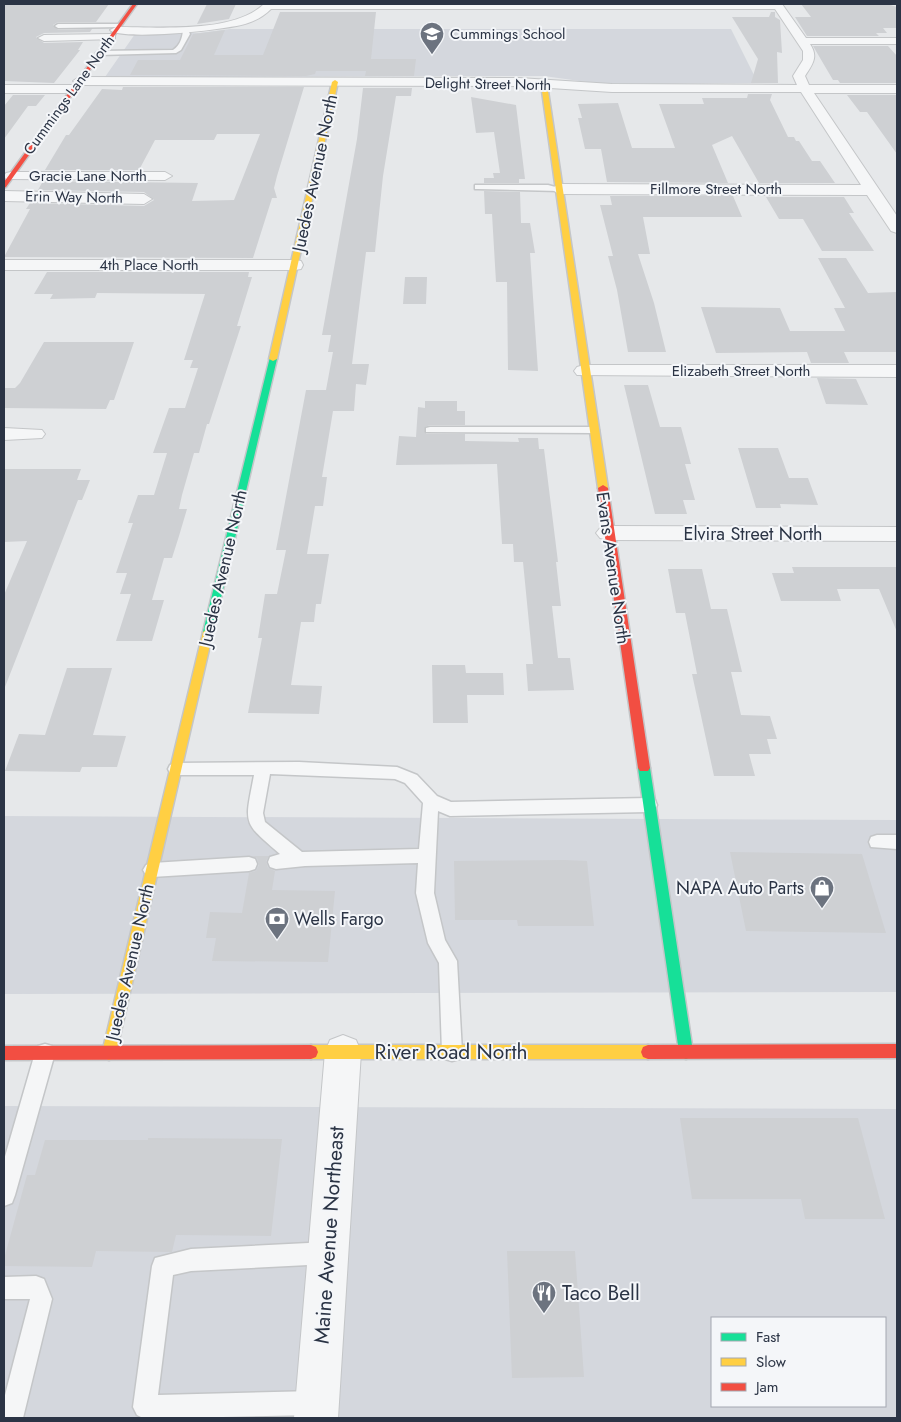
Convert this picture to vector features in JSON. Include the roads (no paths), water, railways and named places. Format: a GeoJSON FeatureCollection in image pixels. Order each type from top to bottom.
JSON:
{"type":"FeatureCollection","features":[{"type":"Feature","properties":{"kind":"street","name":"Cummings Lane North"},"geometry":{"type":"LineString","coordinates":[[7,181],[135,4]]}},
{"type":"Feature","properties":{"kind":"street"},"geometry":{"type":"LineString","coordinates":[[44,38],[115,31],[185,29],[242,21],[259,14],[270,5],[778,5],[809,51],[809,60],[799,76],[805,89],[897,228]]}},
{"type":"Feature","properties":{"kind":"street"},"geometry":{"type":"LineString","coordinates":[[803,41],[897,41]]}},
{"type":"Feature","properties":{"kind":"street","name":"Delight Street North"},"geometry":{"type":"LineString","coordinates":[[4,89],[76,85],[335,82],[547,84],[612,88],[897,89]]}},
{"type":"Feature","properties":{"kind":"street","name":"Juedes Avenue North"},"geometry":{"type":"LineString","coordinates":[[109,1053],[295,266],[335,82]]}},
{"type":"Feature","properties":{"kind":"street","name":"Evans Avenue North"},"geometry":{"type":"LineString","coordinates":[[547,84],[545,91],[584,371],[686,1052]]}},
{"type":"Feature","properties":{"kind":"street","name":"Gracie Lane North"},"geometry":{"type":"LineString","coordinates":[[7,181],[165,176]]}},
{"type":"Feature","properties":{"kind":"street","name":"Fillmore Street North"},"geometry":{"type":"LineString","coordinates":[[559,189],[872,190]]}},
{"type":"Feature","properties":{"kind":"street","name":"Erin Way North"},"geometry":{"type":"LineString","coordinates":[[4,196],[144,199]]}},
{"type":"Feature","properties":{"kind":"street","name":"4th Place North"},"geometry":{"type":"LineString","coordinates":[[4,265],[295,266]]}},
{"type":"Feature","properties":{"kind":"street","name":"Elizabeth Street North"},"geometry":{"type":"LineString","coordinates":[[584,371],[897,371]]}},
{"type":"Feature","properties":{"kind":"street"},"geometry":{"type":"LineString","coordinates":[[4,434],[35,434]]}},
{"type":"Feature","properties":{"kind":"street","name":"Elvira Street North"},"geometry":{"type":"LineString","coordinates":[[608,533],[897,534]]}},
{"type":"Feature","properties":{"kind":"street","name":"Maine Avenue Northeast"},"geometry":{"type":"LineString","coordinates":[[316,1411],[343,1052]]}},
{"type":"Feature","properties":{"kind":"street","name":"River Road North"},"geometry":{"type":"LineString","coordinates":[[4,1053],[686,1052],[896,1056]]}},
{"type":"Feature","properties":{"kind":"lane"},"geometry":{"type":"LineString","coordinates":[[58,26],[115,31]]}},
{"type":"Feature","properties":{"kind":"lane"},"geometry":{"type":"LineString","coordinates":[[99,53],[174,52],[179,49],[188,34],[185,29]]}},
{"type":"Feature","properties":{"kind":"lane"},"geometry":{"type":"LineString","coordinates":[[478,187],[548,187],[559,189]]}},
{"type":"Feature","properties":{"kind":"lane"},"geometry":{"type":"LineString","coordinates":[[430,430],[593,430]]}},
{"type":"Feature","properties":{"kind":"lane"},"geometry":{"type":"LineString","coordinates":[[264,768],[255,813],[258,826],[299,860]]}},
{"type":"Feature","properties":{"kind":"lane"},"geometry":{"type":"LineString","coordinates":[[176,769],[264,768],[397,773],[411,779],[430,802],[450,809],[648,805]]}},
{"type":"Feature","properties":{"kind":"lane"},"geometry":{"type":"LineString","coordinates":[[430,802],[425,893],[437,943],[448,961],[452,1052]]}},
{"type":"Feature","properties":{"kind":"lane"},"geometry":{"type":"LineString","coordinates":[[877,842],[897,842]]}},
{"type":"Feature","properties":{"kind":"lane"},"geometry":{"type":"LineString","coordinates":[[276,862],[427,856]]}},
{"type":"Feature","properties":{"kind":"lane"},"geometry":{"type":"LineString","coordinates":[[152,870],[249,864]]}},
{"type":"Feature","properties":{"kind":"lane"},"geometry":{"type":"LineString","coordinates":[[4,1195],[45,1053]]}},
{"type":"Feature","properties":{"kind":"lane"},"geometry":{"type":"LineString","coordinates":[[316,1411],[145,1407],[163,1266],[191,1260],[328,1253]]}},
{"type":"Feature","properties":{"kind":"lane"},"geometry":{"type":"LineString","coordinates":[[4,1288],[36,1288],[41,1299],[11,1418]]}},
{"type":"Feature","properties":{"kind":"place","name":"Cummings School"},"geometry":{"type":"Point","coordinates":[432,55]}},
{"type":"Feature","properties":{"kind":"place","name":"NAPA Auto Parts"},"geometry":{"type":"Point","coordinates":[822,909]}},
{"type":"Feature","properties":{"kind":"place","name":"Wells Fargo"},"geometry":{"type":"Point","coordinates":[277,940]}},
{"type":"Feature","properties":{"kind":"place","name":"Taco Bell"},"geometry":{"type":"Point","coordinates":[544,1314]}}]}
